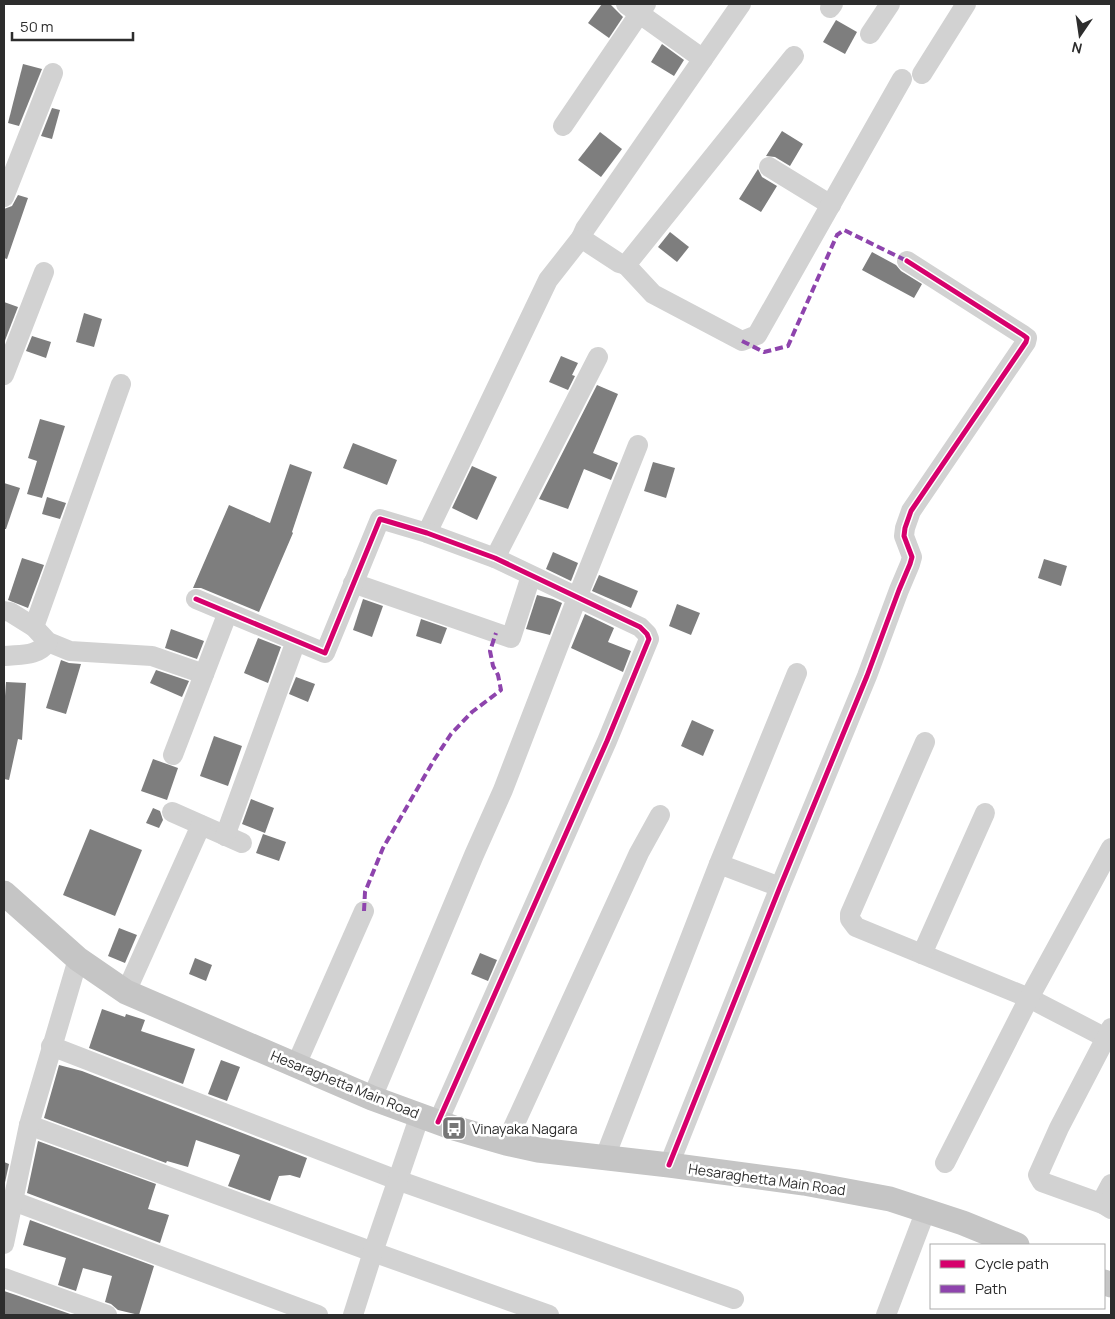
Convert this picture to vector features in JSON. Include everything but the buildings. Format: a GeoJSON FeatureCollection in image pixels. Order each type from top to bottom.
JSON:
{"type":"FeatureCollection","features":[{"type":"Feature","properties":{"kind":"main road","name":"Hesaraghetta Main Road"},"geometry":{"type":"LineString","coordinates":[[4,892],[78,959],[126,992],[372,1098],[429,1118],[506,1143],[538,1150],[804,1183],[890,1199],[964,1223],[1015,1244]]}},
{"type":"Feature","properties":{"kind":"street"},"geometry":{"type":"LineString","coordinates":[[427,533],[548,280],[581,238],[741,4]]}},
{"type":"Feature","properties":{"kind":"street"},"geometry":{"type":"LineString","coordinates":[[870,34],[890,4]]}},
{"type":"Feature","properties":{"kind":"street"},"geometry":{"type":"LineString","coordinates":[[922,74],[966,4]]}},
{"type":"Feature","properties":{"kind":"street"},"geometry":{"type":"LineString","coordinates":[[563,126],[637,7],[703,59]]}},
{"type":"Feature","properties":{"kind":"street"},"geometry":{"type":"LineString","coordinates":[[626,265],[794,56]]}},
{"type":"Feature","properties":{"kind":"street"},"geometry":{"type":"LineString","coordinates":[[4,197],[53,73]]}},
{"type":"Feature","properties":{"kind":"street"},"geometry":{"type":"LineString","coordinates":[[581,238],[619,263],[626,265],[653,294],[742,341],[757,336],[902,79]]}},
{"type":"Feature","properties":{"kind":"street"},"geometry":{"type":"LineString","coordinates":[[769,167],[831,205]]}},
{"type":"Feature","properties":{"kind":"street"},"geometry":{"type":"LineString","coordinates":[[669,1165],[867,676],[910,564],[912,557],[904,536],[911,511],[1026,342],[1027,338],[1024,335],[907,261]]}},
{"type":"Feature","properties":{"kind":"street"},"geometry":{"type":"LineString","coordinates":[[4,375],[44,272]]}},
{"type":"Feature","properties":{"kind":"street"},"geometry":{"type":"LineString","coordinates":[[495,558],[598,356]]}},
{"type":"Feature","properties":{"kind":"street"},"geometry":{"type":"LineString","coordinates":[[34,627],[121,384]]}},
{"type":"Feature","properties":{"kind":"street"},"geometry":{"type":"LineString","coordinates":[[372,1098],[503,790],[638,445]]}},
{"type":"Feature","properties":{"kind":"street"},"geometry":{"type":"LineString","coordinates":[[196,599],[325,653],[380,519],[427,533],[495,558],[640,627],[647,634],[649,640],[606,741],[429,1118],[397,1180],[372,1252],[354,1315]]}},
{"type":"Feature","properties":{"kind":"street"},"geometry":{"type":"LineString","coordinates":[[353,583],[511,638],[531,576]]}},
{"type":"Feature","properties":{"kind":"street"},"geometry":{"type":"LineString","coordinates":[[4,611],[10,612],[34,627],[48,642],[70,651],[152,656],[204,674]]}},
{"type":"Feature","properties":{"kind":"street"},"geometry":{"type":"LineString","coordinates":[[173,755],[228,612]]}},
{"type":"Feature","properties":{"kind":"street"},"geometry":{"type":"LineString","coordinates":[[172,812],[234,840],[296,641]]}},
{"type":"Feature","properties":{"kind":"street"},"geometry":{"type":"LineString","coordinates":[[4,656],[33,653],[42,650],[48,642]]}},
{"type":"Feature","properties":{"kind":"street"},"geometry":{"type":"LineString","coordinates":[[605,1157],[719,864],[797,673]]}},
{"type":"Feature","properties":{"kind":"street"},"geometry":{"type":"LineString","coordinates":[[925,742],[850,914],[850,919],[856,927],[1029,998],[1108,1033],[1059,1128],[1038,1175],[1042,1182],[1107,1206]]}},
{"type":"Feature","properties":{"kind":"street"},"geometry":{"type":"LineString","coordinates":[[922,954],[986,813]]}},
{"type":"Feature","properties":{"kind":"street"},"geometry":{"type":"LineString","coordinates":[[506,1143],[639,853],[660,815]]}},
{"type":"Feature","properties":{"kind":"street"},"geometry":{"type":"LineString","coordinates":[[126,992],[201,825]]}},
{"type":"Feature","properties":{"kind":"street"},"geometry":{"type":"LineString","coordinates":[[945,1163],[1029,998],[1111,848]]}},
{"type":"Feature","properties":{"kind":"street"},"geometry":{"type":"LineString","coordinates":[[719,864],[780,887]]}},
{"type":"Feature","properties":{"kind":"street"},"geometry":{"type":"LineString","coordinates":[[296,1065],[364,911]]}},
{"type":"Feature","properties":{"kind":"street"},"geometry":{"type":"LineString","coordinates":[[4,1244],[29,1125],[78,959]]}},
{"type":"Feature","properties":{"kind":"street"},"geometry":{"type":"LineString","coordinates":[[52,1046],[397,1180],[734,1299]]}},
{"type":"Feature","properties":{"kind":"street"},"geometry":{"type":"LineString","coordinates":[[29,1125],[372,1252],[549,1315]]}},
{"type":"Feature","properties":{"kind":"street"},"geometry":{"type":"LineString","coordinates":[[1107,1206],[1103,1199],[1111,1184]]}},
{"type":"Feature","properties":{"kind":"street"},"geometry":{"type":"LineString","coordinates":[[13,1201],[318,1315]]}},
{"type":"Feature","properties":{"kind":"street"},"geometry":{"type":"LineString","coordinates":[[886,1315],[926,1210]]}},
{"type":"Feature","properties":{"kind":"street"},"geometry":{"type":"LineString","coordinates":[[4,1278],[107,1315]]}},
{"type":"Feature","properties":{"kind":"marked path"},"geometry":{"type":"LineString","coordinates":[[742,341],[764,352],[788,346],[837,235],[844,230],[907,261]]}},
{"type":"Feature","properties":{"kind":"marked path"},"geometry":{"type":"LineString","coordinates":[[364,911],[365,892],[383,848],[434,760],[451,734],[472,712],[501,690],[490,651],[496,633]]}},
{"type":"Feature","properties":{"kind":"cycle path"},"geometry":{"type":"LineString","coordinates":[[669,1165],[867,676],[910,564],[912,557],[904,536],[911,511],[1026,342],[1027,338],[1023,335],[907,261]]}},
{"type":"Feature","properties":{"kind":"cycle path"},"geometry":{"type":"LineString","coordinates":[[196,599],[325,653],[380,519],[427,533],[495,558],[640,627],[647,634],[649,639],[607,741],[438,1122]]}},
{"type":"Feature","properties":{"kind":"place","name":"Vinayaka Nagara"},"geometry":{"type":"Point","coordinates":[454,1128]}}]}
